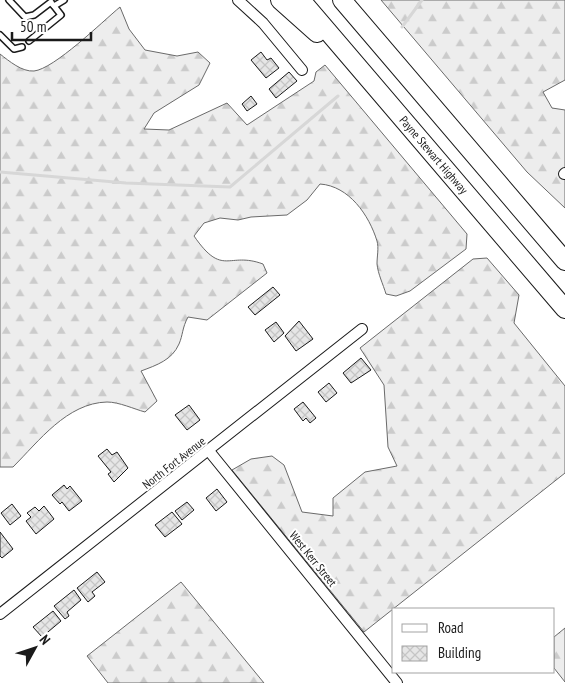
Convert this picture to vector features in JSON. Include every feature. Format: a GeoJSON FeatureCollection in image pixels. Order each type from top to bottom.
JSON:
{"type":"FeatureCollection","features":[{"type":"Feature","properties":{"kind":"highway"},"geometry":{"type":"LineString","coordinates":[[280,0],[366,78]]}},
{"type":"Feature","properties":{"kind":"highway","name":"Payne Stewart Highway"},"geometry":{"type":"LineString","coordinates":[[301,0],[565,309]]}},
{"type":"Feature","properties":{"kind":"highway"},"geometry":{"type":"LineString","coordinates":[[342,0],[565,261]]}},
{"type":"Feature","properties":{"kind":"highway"},"geometry":{"type":"LineString","coordinates":[[352,0],[382,47]]}},
{"type":"Feature","properties":{"kind":"street"},"geometry":{"type":"LineString","coordinates":[[238,0],[263,23],[302,70]]}},
{"type":"Feature","properties":{"kind":"street","name":"North Fort Avenue"},"geometry":{"type":"LineString","coordinates":[[0,614],[209,452],[362,329]]}},
{"type":"Feature","properties":{"kind":"street","name":"West Kerr Street"},"geometry":{"type":"LineString","coordinates":[[209,452],[397,683]]}},
{"type":"Feature","properties":{"kind":"lane"},"geometry":{"type":"LineString","coordinates":[[10,0],[25,17],[34,15],[51,3],[64,0]]}},
{"type":"Feature","properties":{"kind":"lane"},"geometry":{"type":"LineString","coordinates":[[29,41],[61,15],[51,3]]}},
{"type":"Feature","properties":{"kind":"lane"},"geometry":{"type":"LineString","coordinates":[[0,35],[14,50],[22,47]]}},
{"type":"Feature","properties":{"kind":"green space"},"geometry":{"type":"Polygon","coordinates":[[[381,0],[565,0],[565,80],[543,92],[552,108],[565,110],[565,208],[527,172],[381,0]]]}},
{"type":"Feature","properties":{"kind":"green space"},"geometry":{"type":"Polygon","coordinates":[[[120,7],[129,29],[145,50],[177,56],[198,52],[210,63],[199,85],[154,113],[144,129],[169,130],[227,103],[247,125],[314,81],[316,72],[325,65],[467,234],[466,249],[410,291],[396,296],[386,294],[379,275],[377,264],[378,246],[369,221],[349,196],[330,186],[320,184],[307,200],[287,215],[251,217],[238,220],[220,218],[204,223],[194,236],[212,256],[219,260],[242,260],[263,264],[267,273],[207,320],[188,317],[176,350],[158,364],[141,371],[157,401],[145,412],[112,402],[93,404],[79,409],[55,425],[13,467],[0,467],[0,54],[25,70],[34,71],[43,68],[65,54],[120,7]]]}},
{"type":"Feature","properties":{"kind":"green space"},"geometry":{"type":"Polygon","coordinates":[[[487,258],[519,295],[514,323],[565,386],[565,473],[364,632],[232,470],[251,459],[272,456],[284,465],[302,512],[333,516],[333,498],[365,472],[397,466],[388,447],[384,385],[360,348],[473,259],[487,258]]]}},
{"type":"Feature","properties":{"kind":"green space"},"geometry":{"type":"Polygon","coordinates":[[[181,582],[264,683],[108,683],[87,656],[181,582]]]}},
{"type":"Feature","properties":{"kind":"green space"},"geometry":{"type":"Polygon","coordinates":[[[565,628],[565,682],[555,669],[555,636],[565,628]]]}},
{"type":"Feature","properties":{"kind":"building"},"geometry":{"type":"Polygon","coordinates":[[[261,52],[267,60],[271,58],[279,68],[266,78],[251,60],[261,52]]]}},
{"type":"Feature","properties":{"kind":"building"},"geometry":{"type":"Polygon","coordinates":[[[289,72],[297,81],[276,98],[269,89],[289,72]]]}},
{"type":"Feature","properties":{"kind":"building"},"geometry":{"type":"Polygon","coordinates":[[[251,96],[257,104],[247,111],[242,104],[251,96]]]}},
{"type":"Feature","properties":{"kind":"building"},"geometry":{"type":"Polygon","coordinates":[[[273,287],[280,295],[255,315],[248,307],[273,287]]]}},
{"type":"Feature","properties":{"kind":"building"},"geometry":{"type":"Polygon","coordinates":[[[299,321],[313,339],[296,351],[285,336],[299,321]]]}},
{"type":"Feature","properties":{"kind":"building"},"geometry":{"type":"Polygon","coordinates":[[[276,322],[284,333],[274,342],[265,330],[276,322]]]}},
{"type":"Feature","properties":{"kind":"building"},"geometry":{"type":"Polygon","coordinates":[[[361,358],[371,370],[351,383],[343,373],[361,358]]]}},
{"type":"Feature","properties":{"kind":"building"},"geometry":{"type":"Polygon","coordinates":[[[329,383],[337,393],[326,402],[318,392],[329,383]]]}},
{"type":"Feature","properties":{"kind":"building"},"geometry":{"type":"Polygon","coordinates":[[[303,402],[316,418],[310,423],[306,418],[303,421],[294,409],[303,402]]]}},
{"type":"Feature","properties":{"kind":"building"},"geometry":{"type":"Polygon","coordinates":[[[189,405],[200,420],[187,430],[175,415],[189,405]]]}},
{"type":"Feature","properties":{"kind":"building"},"geometry":{"type":"Polygon","coordinates":[[[107,449],[112,455],[117,452],[128,468],[114,482],[108,474],[111,472],[98,456],[107,449]]]}},
{"type":"Feature","properties":{"kind":"building"},"geometry":{"type":"Polygon","coordinates":[[[64,485],[67,489],[70,486],[82,501],[69,511],[62,502],[60,504],[52,495],[64,485]]]}},
{"type":"Feature","properties":{"kind":"building"},"geometry":{"type":"Polygon","coordinates":[[[217,489],[227,502],[216,511],[206,498],[217,489]]]}},
{"type":"Feature","properties":{"kind":"building"},"geometry":{"type":"Polygon","coordinates":[[[187,502],[194,510],[182,520],[175,511],[187,502]]]}},
{"type":"Feature","properties":{"kind":"building"},"geometry":{"type":"Polygon","coordinates":[[[12,504],[21,516],[10,525],[1,513],[12,504]]]}},
{"type":"Feature","properties":{"kind":"building"},"geometry":{"type":"Polygon","coordinates":[[[44,506],[54,519],[36,534],[26,521],[31,517],[27,513],[35,507],[39,511],[44,506]]]}},
{"type":"Feature","properties":{"kind":"building"},"geometry":{"type":"Polygon","coordinates":[[[172,512],[182,524],[165,537],[155,525],[172,512]]]}},
{"type":"Feature","properties":{"kind":"building"},"geometry":{"type":"Polygon","coordinates":[[[0,532],[13,549],[2,558],[0,556],[0,532]]]}},
{"type":"Feature","properties":{"kind":"building"},"geometry":{"type":"Polygon","coordinates":[[[97,572],[105,582],[92,592],[95,596],[88,602],[77,588],[97,572]]]}},
{"type":"Feature","properties":{"kind":"building"},"geometry":{"type":"Polygon","coordinates":[[[74,590],[81,600],[67,612],[69,616],[65,619],[54,606],[74,590]]]}},
{"type":"Feature","properties":{"kind":"building"},"geometry":{"type":"Polygon","coordinates":[[[53,611],[61,621],[42,637],[33,627],[53,611]]]}},
{"type":"Feature","properties":{"kind":"waterway"},"geometry":{"type":"LineString","coordinates":[[402,27],[422,0]]}},
{"type":"Feature","properties":{"kind":"waterway"},"geometry":{"type":"LineString","coordinates":[[0,172],[126,183],[230,187],[338,96]]}}]}
